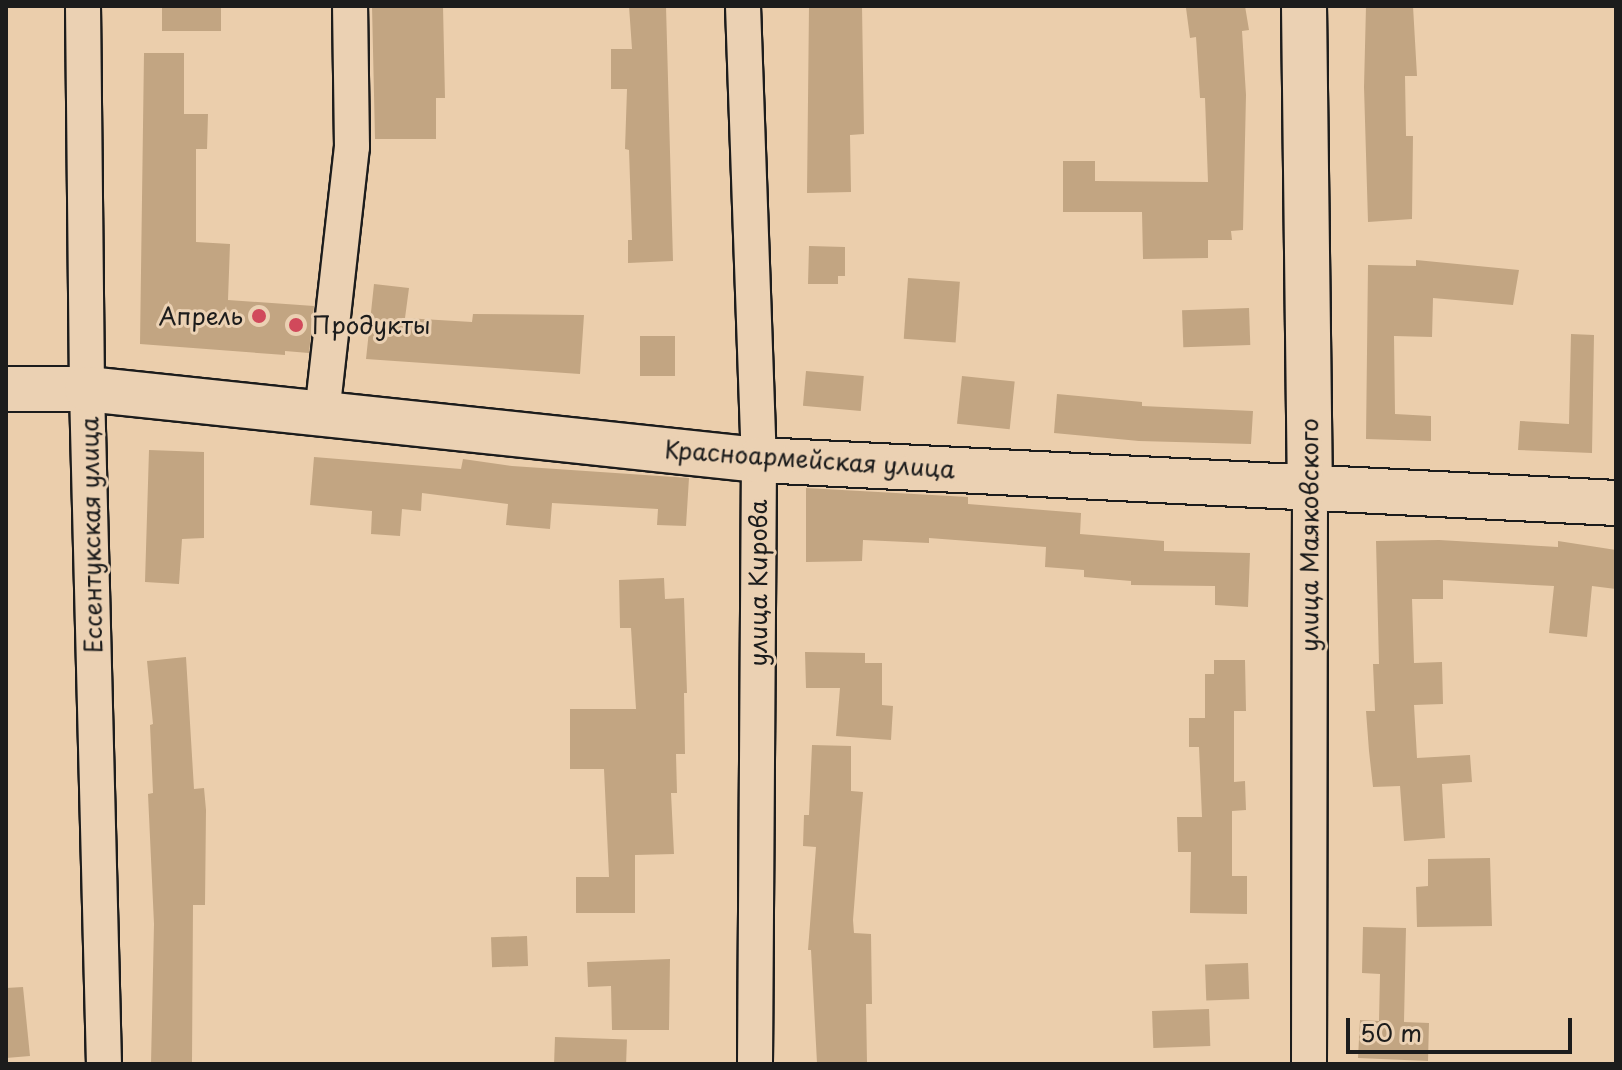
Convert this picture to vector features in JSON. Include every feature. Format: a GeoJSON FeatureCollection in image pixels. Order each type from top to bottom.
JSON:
{"type":"FeatureCollection","features":[{"type":"Feature","properties":{"kind":"street","name":"Ессентукская улица"},"geometry":{"type":"LineString","coordinates":[[83,6],[87,389],[104,1064]]}},
{"type":"Feature","properties":{"kind":"street"},"geometry":{"type":"LineString","coordinates":[[322,414],[352,147],[350,6]]}},
{"type":"Feature","properties":{"kind":"street","name":"улица Кирова"},"geometry":{"type":"LineString","coordinates":[[743,6],[759,460],[755,1064]]}},
{"type":"Feature","properties":{"kind":"street","name":"улица Маяковского"},"geometry":{"type":"LineString","coordinates":[[1304,6],[1310,486],[1309,1064]]}},
{"type":"Feature","properties":{"kind":"street","name":"Красноармейская улица"},"geometry":{"type":"LineString","coordinates":[[6,389],[87,389],[759,460],[1616,503]]}},
{"type":"Feature","properties":{"kind":"building"},"geometry":{"type":"Polygon","coordinates":[[[162,6],[221,6],[221,31],[162,31],[162,6]]]}},
{"type":"Feature","properties":{"kind":"building"},"geometry":{"type":"Polygon","coordinates":[[[372,6],[443,6],[445,98],[436,98],[436,139],[375,139],[372,6]]]}},
{"type":"Feature","properties":{"kind":"building"},"geometry":{"type":"Polygon","coordinates":[[[629,6],[666,6],[673,261],[628,263],[628,240],[632,240],[629,150],[625,149],[627,89],[611,89],[611,49],[632,49],[629,6]]]}},
{"type":"Feature","properties":{"kind":"building"},"geometry":{"type":"Polygon","coordinates":[[[809,6],[862,6],[864,134],[850,135],[851,192],[807,193],[809,6]]]}},
{"type":"Feature","properties":{"kind":"building"},"geometry":{"type":"Polygon","coordinates":[[[1245,6],[1249,30],[1242,31],[1246,95],[1243,230],[1231,231],[1232,240],[1208,240],[1208,258],[1143,259],[1142,212],[1063,212],[1063,161],[1095,161],[1095,181],[1208,182],[1205,98],[1200,98],[1196,37],[1190,38],[1186,8],[1245,6]]]}},
{"type":"Feature","properties":{"kind":"building"},"geometry":{"type":"Polygon","coordinates":[[[1366,6],[1413,6],[1417,76],[1405,76],[1406,136],[1413,136],[1412,219],[1368,222],[1364,87],[1366,6]]]}},
{"type":"Feature","properties":{"kind":"building"},"geometry":{"type":"Polygon","coordinates":[[[144,53],[184,53],[184,114],[208,114],[207,149],[196,149],[196,242],[230,244],[228,300],[314,306],[309,353],[285,351],[285,355],[140,344],[144,53]]]}},
{"type":"Feature","properties":{"kind":"building"},"geometry":{"type":"Polygon","coordinates":[[[809,246],[845,247],[845,276],[838,276],[838,284],[808,284],[809,246]]]}},
{"type":"Feature","properties":{"kind":"building"},"geometry":{"type":"Polygon","coordinates":[[[1416,260],[1519,270],[1513,305],[1433,298],[1432,337],[1394,336],[1395,414],[1431,416],[1431,441],[1366,439],[1368,265],[1416,266],[1416,260]]]}},
{"type":"Feature","properties":{"kind":"building"},"geometry":{"type":"Polygon","coordinates":[[[908,278],[960,282],[956,342],[904,339],[908,278]]]}},
{"type":"Feature","properties":{"kind":"building"},"geometry":{"type":"Polygon","coordinates":[[[374,284],[409,288],[405,318],[472,322],[473,314],[584,315],[580,374],[366,359],[374,284]]]}},
{"type":"Feature","properties":{"kind":"building"},"geometry":{"type":"Polygon","coordinates":[[[1249,308],[1250,345],[1183,347],[1182,310],[1249,308]]]}},
{"type":"Feature","properties":{"kind":"building"},"geometry":{"type":"Polygon","coordinates":[[[1571,334],[1594,335],[1592,453],[1518,450],[1520,421],[1569,424],[1571,334]]]}},
{"type":"Feature","properties":{"kind":"building"},"geometry":{"type":"Polygon","coordinates":[[[640,336],[675,336],[675,376],[640,376],[640,336]]]}},
{"type":"Feature","properties":{"kind":"building"},"geometry":{"type":"Polygon","coordinates":[[[806,371],[864,376],[861,411],[803,406],[806,371]]]}},
{"type":"Feature","properties":{"kind":"building"},"geometry":{"type":"Polygon","coordinates":[[[962,376],[1015,382],[1010,429],[957,424],[962,376]]]}},
{"type":"Feature","properties":{"kind":"building"},"geometry":{"type":"Polygon","coordinates":[[[1057,394],[1142,402],[1142,406],[1253,411],[1251,444],[1139,441],[1054,433],[1057,394]]]}},
{"type":"Feature","properties":{"kind":"building"},"geometry":{"type":"Polygon","coordinates":[[[149,450],[204,452],[204,538],[182,539],[179,584],[145,582],[149,450]]]}},
{"type":"Feature","properties":{"kind":"building"},"geometry":{"type":"Polygon","coordinates":[[[314,457],[461,469],[463,459],[512,466],[689,478],[686,526],[657,525],[658,509],[552,503],[550,529],[506,525],[508,504],[422,493],[421,511],[402,509],[400,536],[371,534],[372,511],[310,505],[314,457]]]}},
{"type":"Feature","properties":{"kind":"building"},"geometry":{"type":"Polygon","coordinates":[[[806,488],[968,497],[968,504],[1081,513],[1080,534],[1164,541],[1164,551],[1250,553],[1248,607],[1215,605],[1215,586],[1131,585],[1131,581],[1084,577],[1084,570],[1045,567],[1046,547],[929,538],[929,543],[863,540],[862,561],[806,562],[806,488]]]}},
{"type":"Feature","properties":{"kind":"building"},"geometry":{"type":"Polygon","coordinates":[[[1439,540],[1558,547],[1558,541],[1616,550],[1616,589],[1592,586],[1587,637],[1549,633],[1554,586],[1443,580],[1443,599],[1412,599],[1414,663],[1442,662],[1443,704],[1414,705],[1417,758],[1470,755],[1472,782],[1442,784],[1445,838],[1404,841],[1400,786],[1373,787],[1369,751],[1366,711],[1375,711],[1373,664],[1379,664],[1376,541],[1439,540]]]}},
{"type":"Feature","properties":{"kind":"building"},"geometry":{"type":"Polygon","coordinates":[[[664,578],[665,599],[684,598],[685,754],[676,754],[677,793],[671,793],[674,854],[635,855],[635,913],[576,913],[576,877],[609,877],[604,769],[570,769],[570,709],[636,709],[631,628],[620,628],[619,580],[664,578]]]}},
{"type":"Feature","properties":{"kind":"building"},"geometry":{"type":"Polygon","coordinates":[[[805,652],[865,653],[865,663],[882,663],[882,705],[893,706],[891,740],[836,736],[840,688],[806,688],[805,652]]]}},
{"type":"Feature","properties":{"kind":"building"},"geometry":{"type":"Polygon","coordinates":[[[186,657],[194,789],[204,788],[206,810],[205,905],[193,905],[192,1064],[151,1064],[154,924],[148,794],[153,793],[150,725],[153,724],[147,661],[186,657]]]}},
{"type":"Feature","properties":{"kind":"building"},"geometry":{"type":"Polygon","coordinates":[[[1214,660],[1245,660],[1246,711],[1234,711],[1234,782],[1245,781],[1246,810],[1232,811],[1232,876],[1247,876],[1247,914],[1190,913],[1191,852],[1178,852],[1177,817],[1202,817],[1199,747],[1189,747],[1189,718],[1205,718],[1205,674],[1214,674],[1214,660]]]}},
{"type":"Feature","properties":{"kind":"building"},"geometry":{"type":"Polygon","coordinates":[[[812,745],[851,746],[851,791],[863,792],[853,920],[854,933],[871,934],[872,1004],[866,1004],[867,1063],[817,1063],[811,950],[808,950],[816,847],[803,846],[804,815],[809,815],[812,745]]]}},
{"type":"Feature","properties":{"kind":"building"},"geometry":{"type":"Polygon","coordinates":[[[1490,858],[1492,926],[1417,927],[1416,887],[1428,886],[1428,859],[1490,858]]]}},
{"type":"Feature","properties":{"kind":"building"},"geometry":{"type":"Polygon","coordinates":[[[1363,927],[1406,928],[1404,1022],[1429,1023],[1428,1061],[1358,1058],[1360,1020],[1379,1021],[1380,974],[1362,973],[1363,927]]]}},
{"type":"Feature","properties":{"kind":"building"},"geometry":{"type":"Polygon","coordinates":[[[527,936],[528,966],[492,967],[491,937],[527,936]]]}},
{"type":"Feature","properties":{"kind":"building"},"geometry":{"type":"Polygon","coordinates":[[[670,959],[669,1030],[612,1030],[611,986],[588,987],[587,962],[670,959]]]}},
{"type":"Feature","properties":{"kind":"building"},"geometry":{"type":"Polygon","coordinates":[[[1248,963],[1249,999],[1206,1000],[1205,965],[1248,963]]]}},
{"type":"Feature","properties":{"kind":"building"},"geometry":{"type":"Polygon","coordinates":[[[23,987],[30,1056],[6,1058],[6,988],[23,987]]]}},
{"type":"Feature","properties":{"kind":"building"},"geometry":{"type":"Polygon","coordinates":[[[1209,1009],[1210,1046],[1153,1048],[1152,1011],[1209,1009]]]}},
{"type":"Feature","properties":{"kind":"building"},"geometry":{"type":"Polygon","coordinates":[[[555,1037],[627,1040],[626,1064],[554,1064],[555,1037]]]}},
{"type":"Feature","properties":{"kind":"place","name":"Апрель"},"geometry":{"type":"Point","coordinates":[259,316]}},
{"type":"Feature","properties":{"kind":"place","name":"Продукты"},"geometry":{"type":"Point","coordinates":[296,325]}}]}
